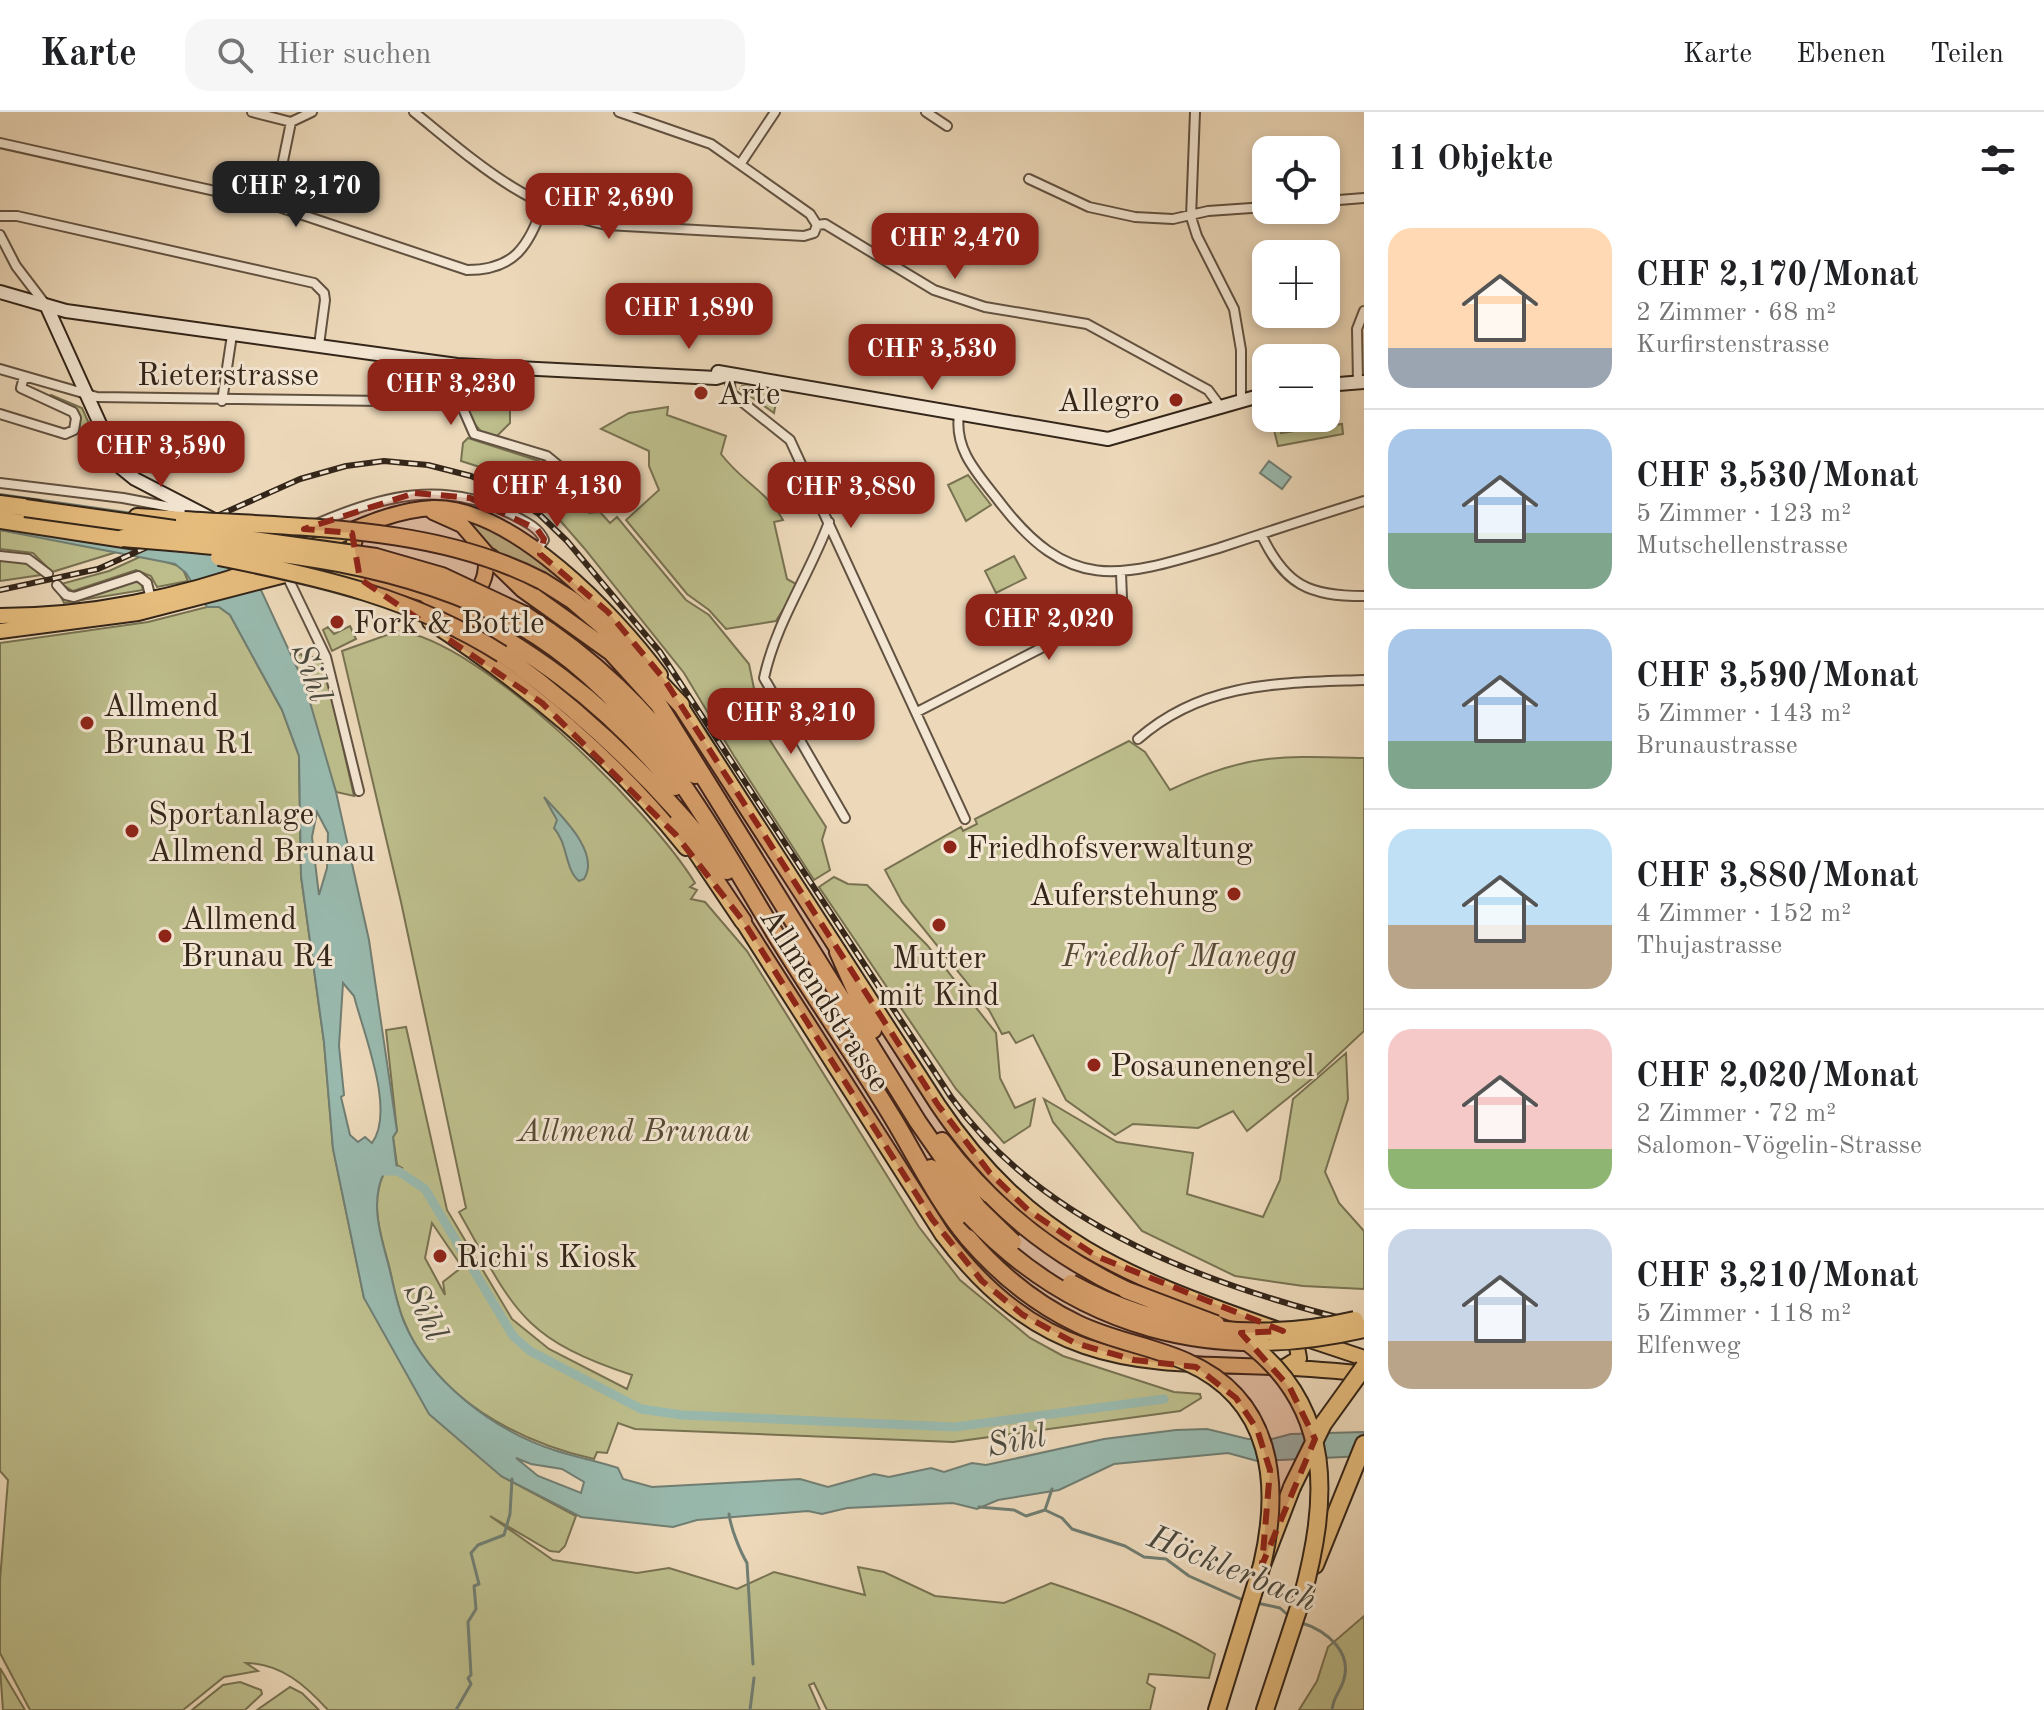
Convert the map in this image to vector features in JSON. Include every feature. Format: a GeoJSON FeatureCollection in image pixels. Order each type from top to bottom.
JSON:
{"type":"FeatureCollection","features":[{"type":"Feature","properties":{"kind":"highway"},"geometry":{"type":"LineString","coordinates":[[0,504],[376,557],[462,584],[583,655],[634,700],[735,827]]}},
{"type":"Feature","properties":{"kind":"highway"},"geometry":{"type":"LineString","coordinates":[[25,508],[412,539],[483,555],[542,581],[605,629],[681,705]]}},
{"type":"Feature","properties":{"kind":"highway"},"geometry":{"type":"LineString","coordinates":[[0,520],[363,566],[450,592],[522,620],[591,676],[641,726],[692,796],[894,1120],[942,1205],[968,1238],[1007,1279],[1050,1309],[1090,1330],[1193,1365],[1236,1398],[1257,1429],[1270,1470],[1271,1511],[1262,1565]]}},
{"type":"Feature","properties":{"kind":"highway"},"geometry":{"type":"LineString","coordinates":[[123,538],[303,574],[372,592],[446,621],[502,654],[565,702],[673,804],[777,936]]}},
{"type":"Feature","properties":{"kind":"highway"},"geometry":{"type":"LineString","coordinates":[[486,553],[523,589],[588,633],[635,675],[682,736],[918,1122],[980,1207],[1083,1268],[1237,1335],[1284,1379],[1311,1426],[1321,1471],[1319,1519],[1302,1598]]}},
{"type":"Feature","properties":{"kind":"highway"},"geometry":{"type":"LineString","coordinates":[[428,596],[513,641],[588,697],[654,761],[728,855]]}},
{"type":"Feature","properties":{"kind":"highway"},"geometry":{"type":"LineString","coordinates":[[605,629],[650,681],[703,758],[771,884]]}},
{"type":"Feature","properties":{"kind":"highway"},"geometry":{"type":"LineString","coordinates":[[626,759],[676,823],[743,921]]}},
{"type":"Feature","properties":{"kind":"highway"},"geometry":{"type":"LineString","coordinates":[[838,952],[898,1082]]}},
{"type":"Feature","properties":{"kind":"highway"},"geometry":{"type":"LineString","coordinates":[[884,1063],[957,1161],[1001,1246],[1051,1284],[1101,1311],[1139,1325],[1191,1338],[1245,1343],[1292,1342],[1364,1329]]}},
{"type":"Feature","properties":{"kind":"highway"},"geometry":{"type":"LineString","coordinates":[[894,1120],[1009,1239],[1055,1273],[1096,1296],[1147,1316],[1203,1329],[1258,1333],[1364,1318]]}},
{"type":"Feature","properties":{"kind":"highway"},"geometry":{"type":"LineString","coordinates":[[1217,1710],[1262,1565],[1306,1456],[1331,1413],[1364,1367]]}},
{"type":"Feature","properties":{"kind":"highway"},"geometry":{"type":"LineString","coordinates":[[1265,1710],[1302,1598],[1364,1444]]}},
{"type":"Feature","properties":{"kind":"main road","name":"Allmendstrasse"},"geometry":{"type":"LineString","coordinates":[[258,575],[359,528],[417,510],[445,509],[467,514],[536,551],[608,612],[649,659],[960,1138],[1015,1199],[1069,1240],[1120,1268],[1295,1336],[1364,1358]]}},
{"type":"Feature","properties":{"kind":"main road"},"geometry":{"type":"LineString","coordinates":[[359,528],[351,556],[360,579],[454,601],[472,598],[485,576],[486,553],[462,525],[417,510]]}},
{"type":"Feature","properties":{"kind":"main road","name":"Allmendstrasse"},"geometry":{"type":"LineString","coordinates":[[258,575],[311,572],[360,579],[499,670],[580,735],[662,819],[743,921],[937,1227],[967,1266],[998,1296],[1057,1335],[1112,1355],[1169,1365],[1364,1374]]}},
{"type":"Feature","properties":{"kind":"main road"},"geometry":{"type":"LineString","coordinates":[[0,631],[138,613],[258,575]]}},
{"type":"Feature","properties":{"kind":"main road"},"geometry":{"type":"LineString","coordinates":[[0,616],[59,613],[192,596]]}},
{"type":"Feature","properties":{"kind":"main road"},"geometry":{"type":"LineString","coordinates":[[1283,1368],[1299,1358],[1295,1336]]}},
{"type":"Feature","properties":{"kind":"street"},"geometry":{"type":"LineString","coordinates":[[252,112],[291,122],[312,112]]}},
{"type":"Feature","properties":{"kind":"street"},"geometry":{"type":"LineString","coordinates":[[414,112],[505,184],[543,207],[607,225],[807,236],[816,231],[817,225],[810,214],[741,163],[689,134],[619,112]]}},
{"type":"Feature","properties":{"kind":"street"},"geometry":{"type":"LineString","coordinates":[[741,163],[775,112]]}},
{"type":"Feature","properties":{"kind":"street"},"geometry":{"type":"LineString","coordinates":[[926,112],[947,126]]}},
{"type":"Feature","properties":{"kind":"street"},"geometry":{"type":"LineString","coordinates":[[1195,112],[1191,217],[1197,236],[1234,309],[1241,350],[1241,399]]}},
{"type":"Feature","properties":{"kind":"street"},"geometry":{"type":"LineString","coordinates":[[274,205],[291,122]]}},
{"type":"Feature","properties":{"kind":"street"},"geometry":{"type":"LineString","coordinates":[[0,143],[141,172],[150,177],[274,205],[467,270],[499,267],[515,257],[527,243],[543,207]]}},
{"type":"Feature","properties":{"kind":"street"},"geometry":{"type":"LineString","coordinates":[[1029,179],[1103,210],[1164,219],[1191,217],[1208,211],[1252,208]]}},
{"type":"Feature","properties":{"kind":"street"},"geometry":{"type":"LineString","coordinates":[[1340,200],[1364,198]]}},
{"type":"Feature","properties":{"kind":"street"},"geometry":{"type":"LineString","coordinates":[[0,216],[17,216],[314,283],[322,289],[325,300],[319,345]]}},
{"type":"Feature","properties":{"kind":"street"},"geometry":{"type":"LineString","coordinates":[[817,225],[825,224],[878,259],[947,295],[985,307],[1071,319],[1102,330],[1208,390],[1220,406]]}},
{"type":"Feature","properties":{"kind":"street"},"geometry":{"type":"LineString","coordinates":[[0,235],[16,266],[47,307],[104,438],[124,472],[261,545],[276,551],[309,549]]}},
{"type":"Feature","properties":{"kind":"street"},"geometry":{"type":"LineString","coordinates":[[0,292],[47,307],[466,365],[510,370],[648,372],[716,378],[728,375],[1108,439],[1252,397]]}},
{"type":"Feature","properties":{"kind":"street"},"geometry":{"type":"LineString","coordinates":[[1340,384],[1361,382],[1357,329],[1364,311]]}},
{"type":"Feature","properties":{"kind":"street"},"geometry":{"type":"LineString","coordinates":[[222,401],[232,335]]}},
{"type":"Feature","properties":{"kind":"street"},"geometry":{"type":"LineString","coordinates":[[466,365],[460,402],[474,434],[547,456],[582,485]]}},
{"type":"Feature","properties":{"kind":"street","name":"Rieterstrasse"},"geometry":{"type":"LineString","coordinates":[[0,369],[86,396],[222,401],[249,398],[460,402]]}},
{"type":"Feature","properties":{"kind":"street"},"geometry":{"type":"LineString","coordinates":[[728,375],[731,393],[771,421],[790,440],[965,819]]}},
{"type":"Feature","properties":{"kind":"street"},"geometry":{"type":"LineString","coordinates":[[0,414],[65,434],[74,430],[76,418],[73,412],[21,388],[24,377]]}},
{"type":"Feature","properties":{"kind":"street"},"geometry":{"type":"LineString","coordinates":[[959,415],[958,437],[964,454],[1029,537],[1069,563],[1121,573],[1147,570],[1364,501]]}},
{"type":"Feature","properties":{"kind":"street"},"geometry":{"type":"LineString","coordinates":[[104,438],[115,441],[129,460],[146,466],[181,466],[203,461]]}},
{"type":"Feature","properties":{"kind":"street"},"geometry":{"type":"LineString","coordinates":[[0,483],[151,503],[181,512],[200,510]]}},
{"type":"Feature","properties":{"kind":"street","name":"Allmendstrasse"},"geometry":{"type":"LineString","coordinates":[[261,545],[394,495],[446,493],[491,504],[537,529],[544,540],[536,551]]}},
{"type":"Feature","properties":{"kind":"street"},"geometry":{"type":"LineString","coordinates":[[829,522],[812,568],[779,626],[764,678],[845,818]]}},
{"type":"Feature","properties":{"kind":"street"},"geometry":{"type":"LineString","coordinates":[[1261,534],[1275,562],[1294,581],[1324,594],[1364,596]]}},
{"type":"Feature","properties":{"kind":"street"},"geometry":{"type":"LineString","coordinates":[[238,535],[253,556],[258,575]]}},
{"type":"Feature","properties":{"kind":"street"},"geometry":{"type":"LineString","coordinates":[[0,556],[24,557],[48,574]]}},
{"type":"Feature","properties":{"kind":"street"},"geometry":{"type":"LineString","coordinates":[[917,712],[1113,611],[1122,598],[1121,573]]}},
{"type":"Feature","properties":{"kind":"street"},"geometry":{"type":"LineString","coordinates":[[286,574],[326,657],[359,791]]}},
{"type":"Feature","properties":{"kind":"street"},"geometry":{"type":"LineString","coordinates":[[57,585],[65,594],[74,597],[138,576],[147,583],[151,599]]}},
{"type":"Feature","properties":{"kind":"street"},"geometry":{"type":"LineString","coordinates":[[1138,739],[1163,721],[1230,689],[1364,680]]}},
{"type":"Feature","properties":{"kind":"highlighted area"},"geometry":{"type":"Polygon","coordinates":[[[415,493],[470,498],[537,529],[544,539],[540,554],[608,612],[664,679],[938,1105],[990,1173],[1028,1210],[1096,1256],[1283,1331],[1241,1333],[1290,1388],[1315,1439],[1262,1565],[1270,1470],[1257,1429],[1236,1398],[1196,1367],[1134,1360],[1075,1343],[1023,1315],[982,1281],[932,1219],[743,921],[676,835],[542,703],[360,579],[352,533],[304,529],[415,493]]]}},
{"type":"Feature","properties":{"kind":"green space"},"geometry":{"type":"Polygon","coordinates":[[[742,386],[778,391],[774,413],[740,389],[742,386]]]}},
{"type":"Feature","properties":{"kind":"green space"},"geometry":{"type":"Polygon","coordinates":[[[51,395],[82,408],[104,457],[94,461],[80,429],[78,416],[50,398],[51,395]]]}},
{"type":"Feature","properties":{"kind":"green space"},"geometry":{"type":"Polygon","coordinates":[[[468,407],[510,408],[510,423],[495,438],[489,436],[477,427],[468,407]]]}},
{"type":"Feature","properties":{"kind":"green space"},"geometry":{"type":"Polygon","coordinates":[[[668,407],[667,415],[726,436],[721,454],[769,501],[783,520],[774,522],[787,579],[798,585],[776,621],[726,629],[709,610],[687,594],[626,520],[659,490],[649,466],[649,451],[601,429],[629,413],[668,407]]]}},
{"type":"Feature","properties":{"kind":"green space"},"geometry":{"type":"Polygon","coordinates":[[[1342,424],[1343,434],[1278,446],[1274,432],[1340,432],[1342,424]]]}},
{"type":"Feature","properties":{"kind":"green space"},"geometry":{"type":"Polygon","coordinates":[[[468,438],[539,461],[575,493],[571,498],[589,513],[600,512],[610,523],[617,517],[686,600],[709,615],[749,664],[762,728],[826,827],[822,840],[830,870],[814,880],[684,673],[551,510],[492,471],[461,461],[463,443],[468,438]]]}},
{"type":"Feature","properties":{"kind":"green space"},"geometry":{"type":"Polygon","coordinates":[[[968,475],[991,505],[966,521],[948,485],[968,475]]]}},
{"type":"Feature","properties":{"kind":"green space"},"geometry":{"type":"Polygon","coordinates":[[[452,513],[512,541],[600,609],[491,551],[452,513]]]}},
{"type":"Feature","properties":{"kind":"green space"},"geometry":{"type":"Polygon","coordinates":[[[0,530],[120,551],[52,572],[33,553],[0,549],[0,530]]]}},
{"type":"Feature","properties":{"kind":"green space"},"geometry":{"type":"Polygon","coordinates":[[[144,555],[182,567],[188,581],[157,587],[151,576],[136,570],[73,591],[61,584],[109,571],[144,555]]]}},
{"type":"Feature","properties":{"kind":"green space"},"geometry":{"type":"Polygon","coordinates":[[[1014,556],[1026,578],[996,593],[985,571],[1014,556]]]}},
{"type":"Feature","properties":{"kind":"green space"},"geometry":{"type":"Polygon","coordinates":[[[0,560],[27,563],[41,575],[0,581],[0,560]]]}},
{"type":"Feature","properties":{"kind":"green space"},"geometry":{"type":"Polygon","coordinates":[[[132,581],[141,583],[143,590],[64,603],[58,591],[73,601],[132,581]]]}},
{"type":"Feature","properties":{"kind":"green space"},"geometry":{"type":"Polygon","coordinates":[[[207,607],[219,607],[230,615],[282,710],[299,756],[301,876],[324,1042],[333,1148],[364,1298],[501,1476],[576,1516],[565,1546],[559,1552],[550,1551],[490,1516],[553,1560],[637,1573],[669,1568],[737,1589],[774,1572],[865,1595],[858,1567],[884,1572],[935,1596],[1004,1603],[1051,1583],[1135,1614],[1215,1654],[1209,1678],[1149,1674],[1147,1683],[1155,1688],[1150,1710],[827,1710],[814,1683],[809,1685],[820,1710],[328,1710],[311,1692],[282,1672],[246,1663],[258,1671],[224,1677],[183,1710],[30,1710],[0,1653],[0,1580],[8,1480],[0,1471],[0,643],[148,622],[207,607]]]}},
{"type":"Feature","properties":{"kind":"green space"},"geometry":{"type":"Polygon","coordinates":[[[350,626],[356,639],[332,651],[323,630],[328,627],[334,634],[350,626]]]}},
{"type":"Feature","properties":{"kind":"green space","name":"Allmend Brunau"},"geometry":{"type":"Polygon","coordinates":[[[398,631],[433,641],[473,664],[561,733],[604,774],[673,852],[695,883],[690,887],[697,890],[691,899],[705,902],[747,951],[919,1227],[960,1280],[1030,1338],[1063,1356],[1174,1392],[1200,1394],[1201,1398],[1180,1411],[953,1442],[635,1429],[618,1423],[607,1453],[597,1452],[594,1459],[537,1441],[509,1428],[458,1394],[436,1373],[404,1321],[380,1229],[377,1206],[380,1184],[384,1173],[396,1173],[402,1168],[397,1165],[393,1137],[397,1131],[386,1030],[406,1027],[447,1210],[512,1319],[549,1349],[627,1389],[632,1375],[565,1348],[524,1316],[493,1273],[459,1212],[466,1208],[401,902],[342,651],[398,631]],[[432,1223],[425,1258],[445,1295],[443,1282],[462,1267],[432,1223]]]}},
{"type":"Feature","properties":{"kind":"green space"},"geometry":{"type":"Polygon","coordinates":[[[301,654],[304,659],[322,655],[354,796],[336,792],[293,657],[301,654]]]}},
{"type":"Feature","properties":{"kind":"green space","name":"Friedhof Manegg"},"geometry":{"type":"Polygon","coordinates":[[[1129,741],[1145,752],[1170,790],[1221,769],[1265,759],[1364,758],[1364,1031],[1318,1074],[1247,1131],[1233,1111],[1198,1128],[1133,1124],[1115,1135],[1066,1100],[1033,1035],[1016,1043],[1009,1032],[1002,1034],[989,1010],[902,902],[885,870],[961,827],[963,831],[977,824],[975,819],[1129,741]]]}},
{"type":"Feature","properties":{"kind":"green space"},"geometry":{"type":"Polygon","coordinates":[[[834,877],[848,884],[867,885],[927,945],[996,1033],[1000,1078],[1015,1108],[1035,1099],[1030,1126],[1004,1143],[956,1089],[819,887],[834,877]]]}},
{"type":"Feature","properties":{"kind":"green space"},"geometry":{"type":"Polygon","coordinates":[[[1346,1053],[1348,1099],[1325,1172],[1339,1203],[1364,1231],[1364,1289],[1303,1286],[1235,1276],[1142,1231],[1053,1122],[1044,1099],[1117,1142],[1193,1153],[1187,1194],[1263,1217],[1280,1180],[1293,1099],[1346,1053]]]}},
{"type":"Feature","properties":{"kind":"green space"},"geometry":{"type":"Polygon","coordinates":[[[1364,1616],[1364,1710],[1299,1710],[1317,1681],[1328,1647],[1364,1616]]]}},
{"type":"Feature","properties":{"kind":"green space"},"geometry":{"type":"Polygon","coordinates":[[[0,1668],[25,1710],[3,1710],[0,1668]]]}},
{"type":"Feature","properties":{"kind":"green space"},"geometry":{"type":"Polygon","coordinates":[[[240,1682],[261,1690],[262,1694],[245,1710],[192,1710],[223,1685],[240,1682]]]}},
{"type":"Feature","properties":{"kind":"green space"},"geometry":{"type":"Polygon","coordinates":[[[290,1687],[302,1693],[319,1710],[257,1710],[290,1687]]]}},
{"type":"Feature","properties":{"kind":"water"},"geometry":{"type":"Polygon","coordinates":[[[1269,461],[1291,477],[1282,489],[1260,473],[1269,461]]]}},
{"type":"Feature","properties":{"kind":"water","name":"Sihl"},"geometry":{"type":"Polygon","coordinates":[[[0,494],[174,519],[237,565],[261,590],[305,685],[336,792],[369,940],[397,1131],[393,1137],[397,1170],[384,1173],[377,1206],[397,1300],[415,1344],[429,1364],[446,1383],[486,1416],[531,1441],[618,1468],[623,1479],[652,1487],[800,1479],[828,1487],[874,1474],[889,1477],[931,1468],[944,1472],[972,1463],[986,1465],[1104,1439],[1176,1430],[1207,1429],[1248,1439],[1272,1439],[1291,1434],[1364,1432],[1364,1456],[1257,1461],[1228,1453],[1114,1464],[1059,1490],[998,1500],[977,1509],[953,1503],[847,1508],[822,1514],[808,1511],[697,1520],[673,1527],[581,1517],[501,1476],[429,1414],[364,1298],[333,1149],[324,1042],[301,876],[299,756],[282,710],[230,615],[219,607],[207,607],[186,573],[175,564],[0,530],[0,494]],[[317,812],[312,837],[319,895],[327,868],[328,833],[317,812]],[[343,983],[339,1046],[344,1095],[341,1097],[350,1135],[358,1142],[365,1137],[372,1143],[381,1112],[379,1092],[354,996],[343,983]],[[516,1458],[538,1476],[581,1493],[584,1482],[562,1469],[516,1458]]]}},
{"type":"Feature","properties":{"kind":"water"},"geometry":{"type":"Polygon","coordinates":[[[544,797],[583,846],[588,868],[584,879],[579,881],[571,870],[562,841],[554,828],[557,820],[544,797]]]}},
{"type":"Feature","properties":{"kind":"waterway"},"geometry":{"type":"LineString","coordinates":[[379,1171],[398,1171],[425,1189],[513,1336],[530,1351],[641,1409],[682,1415],[955,1427],[1164,1399]]}},
{"type":"Feature","properties":{"kind":"waterway"},"geometry":{"type":"LineString","coordinates":[[456,1710],[471,1684],[468,1678],[471,1675],[468,1622],[476,1609],[474,1586],[479,1584],[471,1553],[478,1545],[504,1535],[510,1514],[512,1479]]}},
{"type":"Feature","properties":{"kind":"waterway","name":"Höcklerbach"},"geometry":{"type":"LineString","coordinates":[[1052,1489],[1045,1510],[1062,1518],[1072,1529],[1125,1546],[1144,1557],[1166,1559],[1189,1576],[1245,1601]]}},
{"type":"Feature","properties":{"kind":"waterway","name":"Höcklerbach"},"geometry":{"type":"LineString","coordinates":[[979,1507],[1014,1510],[1026,1516],[1045,1510]]}},
{"type":"Feature","properties":{"kind":"waterway"},"geometry":{"type":"LineString","coordinates":[[729,1514],[747,1563],[753,1664]]}},
{"type":"Feature","properties":{"kind":"waterway","name":"Höcklerbach"},"geometry":{"type":"LineString","coordinates":[[1257,1603],[1280,1608],[1289,1616]]}},
{"type":"Feature","properties":{"kind":"waterway","name":"Höcklerbach"},"geometry":{"type":"LineString","coordinates":[[1299,1622],[1328,1637],[1342,1654],[1345,1675],[1332,1710]]}},
{"type":"Feature","properties":{"kind":"waterway"},"geometry":{"type":"LineString","coordinates":[[750,1710],[754,1678]]}},
{"type":"Feature","properties":{"kind":"railway"},"geometry":{"type":"LineString","coordinates":[[0,590],[98,569],[300,479],[346,466],[384,461],[428,465],[471,476],[502,490],[539,514],[567,541],[660,652],[951,1097],[989,1143],[1034,1183],[1083,1217],[1136,1246],[1249,1291],[1364,1324]]}},
{"type":"Feature","properties":{"kind":"place","name":"Arte"},"geometry":{"type":"Point","coordinates":[701,393]}},
{"type":"Feature","properties":{"kind":"place","name":"Allegro"},"geometry":{"type":"Point","coordinates":[1176,400]}},
{"type":"Feature","properties":{"kind":"place","name":"Fork & Bottle"},"geometry":{"type":"Point","coordinates":[337,622]}},
{"type":"Feature","properties":{"kind":"place","name":"Allmend Brunau R1"},"geometry":{"type":"Point","coordinates":[87,723]}},
{"type":"Feature","properties":{"kind":"place","name":"Sportanlage Allmend Brunau"},"geometry":{"type":"Point","coordinates":[132,831]}},
{"type":"Feature","properties":{"kind":"place","name":"Friedhofsverwaltung"},"geometry":{"type":"Point","coordinates":[950,847]}},
{"type":"Feature","properties":{"kind":"place","name":"Auferstehung"},"geometry":{"type":"Point","coordinates":[1234,894]}},
{"type":"Feature","properties":{"kind":"place","name":"Mutter mit Kind"},"geometry":{"type":"Point","coordinates":[939,925]}},
{"type":"Feature","properties":{"kind":"place","name":"Allmend Brunau R4"},"geometry":{"type":"Point","coordinates":[165,936]}},
{"type":"Feature","properties":{"kind":"place","name":"Posaunenengel"},"geometry":{"type":"Point","coordinates":[1094,1065]}},
{"type":"Feature","properties":{"kind":"place","name":"Richi's Kiosk"},"geometry":{"type":"Point","coordinates":[440,1256]}}]}
